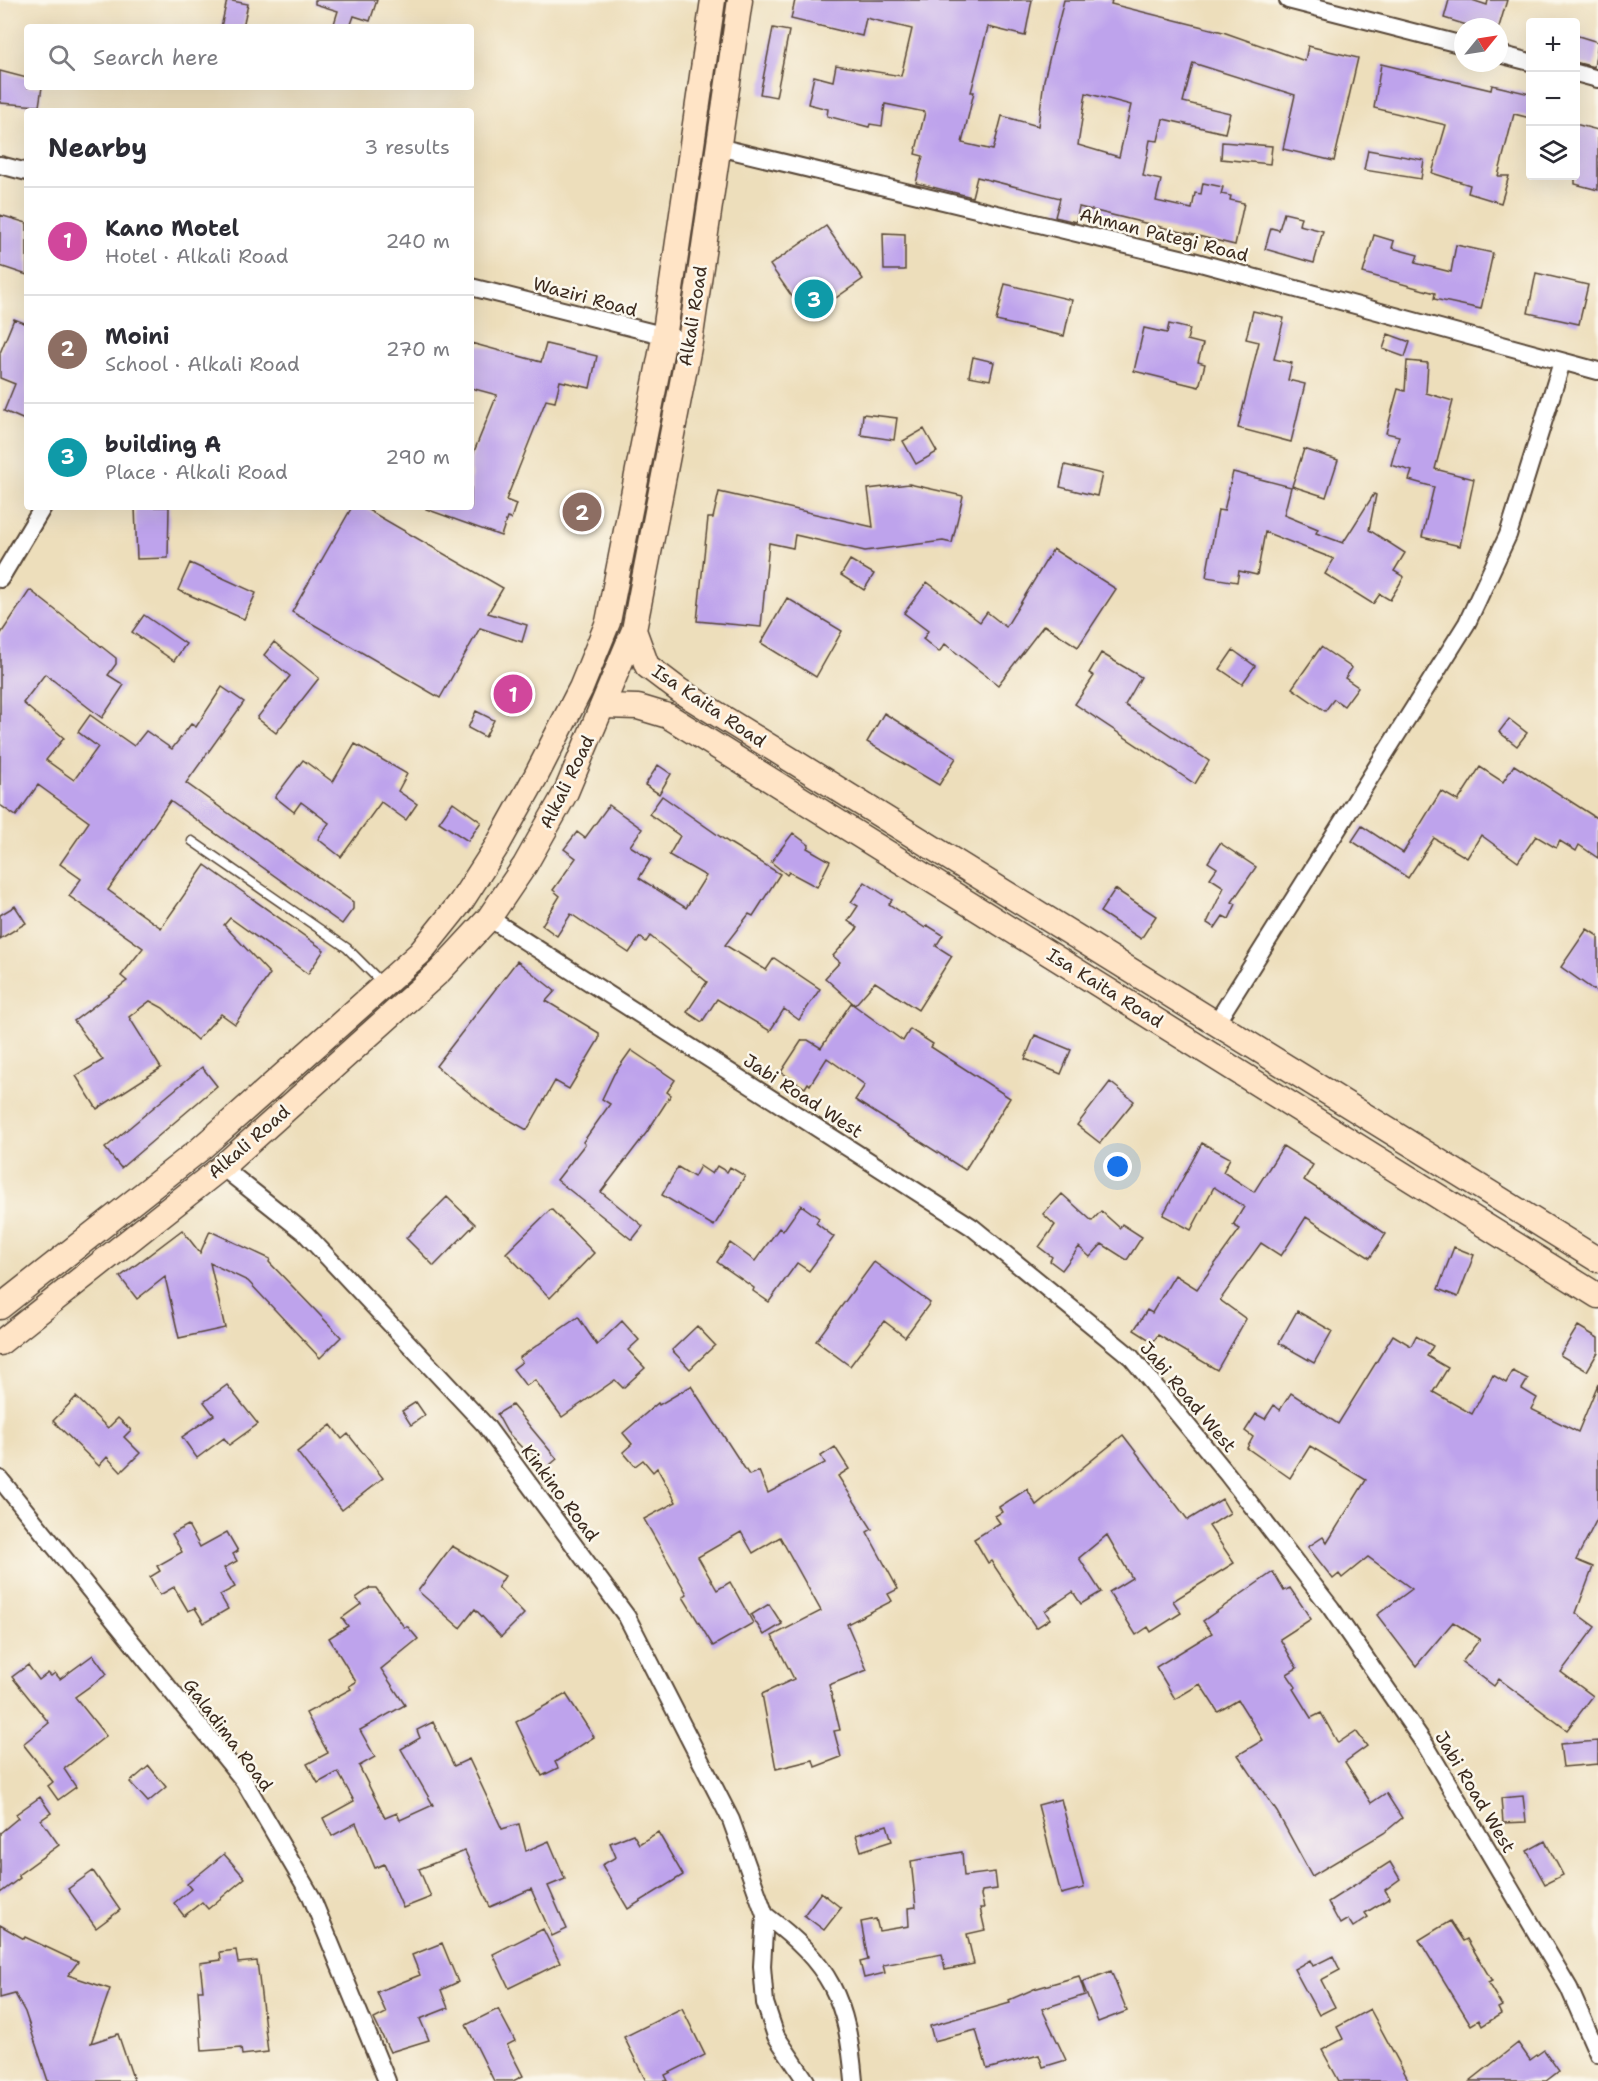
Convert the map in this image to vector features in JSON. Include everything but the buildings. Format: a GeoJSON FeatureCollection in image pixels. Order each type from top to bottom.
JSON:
{"type":"FeatureCollection","features":[{"type":"Feature","properties":{"kind":"main road","name":"Alkali Road"},"geometry":{"type":"LineString","coordinates":[[0,1307],[199,1150],[420,953],[461,902],[503,836],[581,688],[608,622],[664,338],[713,0]]}},
{"type":"Feature","properties":{"kind":"main road","name":"Alkali Road"},"geometry":{"type":"LineString","coordinates":[[0,1342],[222,1167],[439,972],[489,918],[525,865],[566,792],[634,630],[690,342],[740,0]]}},
{"type":"Feature","properties":{"kind":"main road","name":"Isa Kaita Road"},"geometry":{"type":"LineString","coordinates":[[634,630],[647,666],[680,692],[1598,1260]]}},
{"type":"Feature","properties":{"kind":"main road","name":"Isa Kaita Road"},"geometry":{"type":"LineString","coordinates":[[603,706],[638,706],[669,716],[1598,1296]]}},
{"type":"Feature","properties":{"kind":"main road"},"geometry":{"type":"LineString","coordinates":[[974,907],[987,882]]}},
{"type":"Feature","properties":{"kind":"street"},"geometry":{"type":"LineString","coordinates":[[1288,0],[1454,43]]}},
{"type":"Feature","properties":{"kind":"street"},"geometry":{"type":"LineString","coordinates":[[1508,56],[1526,61]]}},
{"type":"Feature","properties":{"kind":"street"},"geometry":{"type":"LineString","coordinates":[[1580,75],[1598,79]]}},
{"type":"Feature","properties":{"kind":"street","name":"Ahman Pategi Road"},"geometry":{"type":"LineString","coordinates":[[718,147],[1193,261],[1598,371]]}},
{"type":"Feature","properties":{"kind":"street"},"geometry":{"type":"LineString","coordinates":[[0,165],[24,171]]}},
{"type":"Feature","properties":{"kind":"street","name":"Waziri Road"},"geometry":{"type":"LineString","coordinates":[[474,289],[664,338],[690,342]]}},
{"type":"Feature","properties":{"kind":"street"},"geometry":{"type":"LineString","coordinates":[[1215,1023],[1467,623],[1508,535],[1562,362]]}},
{"type":"Feature","properties":{"kind":"street"},"geometry":{"type":"LineString","coordinates":[[0,579],[41,510]]}},
{"type":"Feature","properties":{"kind":"street","name":"Jabi Road West"},"geometry":{"type":"LineString","coordinates":[[489,918],[972,1227],[1131,1357],[1228,1475],[1331,1608],[1426,1746],[1569,1988],[1598,2054]]}},
{"type":"Feature","properties":{"kind":"street","name":"Kinkino Road"},"geometry":{"type":"LineString","coordinates":[[222,1167],[305,1233],[486,1426],[627,1617],[731,1820],[765,1915],[762,1966],[765,2003],[776,2036],[806,2081]]}},
{"type":"Feature","properties":{"kind":"street","name":"Galadima Road"},"geometry":{"type":"LineString","coordinates":[[0,1479],[244,1781],[311,1896],[387,2081]]}},
{"type":"Feature","properties":{"kind":"street"},"geometry":{"type":"LineString","coordinates":[[765,1915],[799,1941],[820,1964],[835,1992],[851,2042],[854,2081]]}},
{"type":"Feature","properties":{"kind":"lane"},"geometry":{"type":"LineString","coordinates":[[192,841],[347,948],[384,986]]}},
{"type":"Feature","properties":{"kind":"place","name":"building A"},"geometry":{"type":"Point","coordinates":[814,299]}},
{"type":"Feature","properties":{"kind":"place","name":"Moini"},"geometry":{"type":"Point","coordinates":[582,512]}},
{"type":"Feature","properties":{"kind":"place","name":"Kano Motel"},"geometry":{"type":"Point","coordinates":[513,694]}}]}
